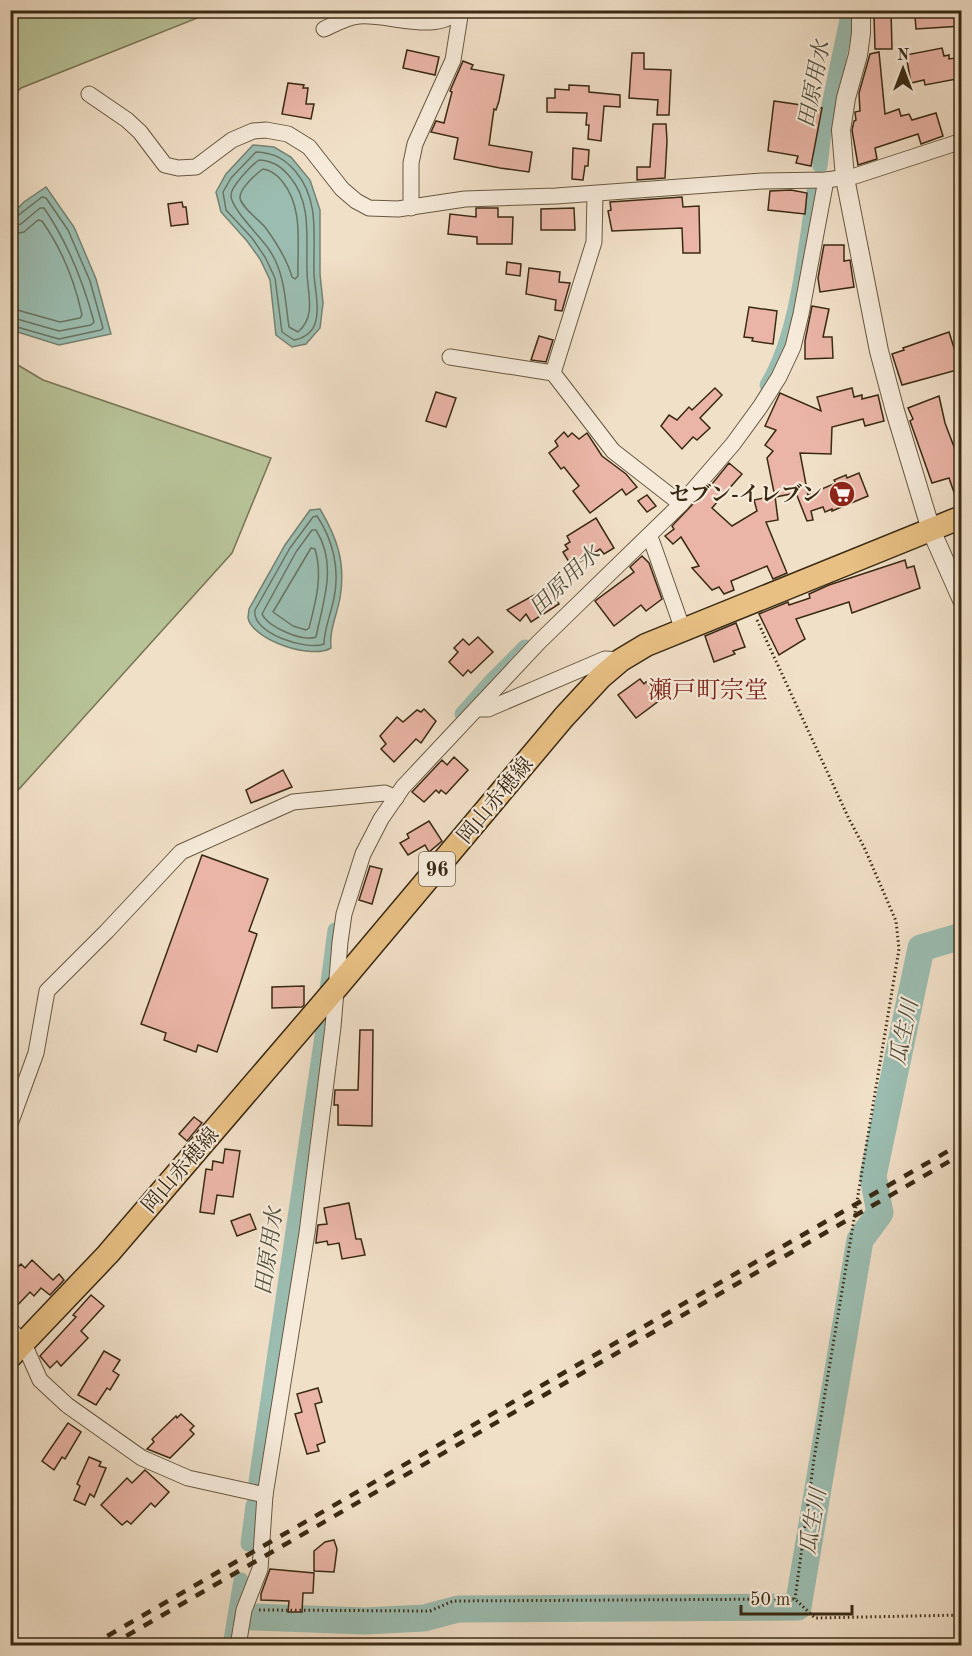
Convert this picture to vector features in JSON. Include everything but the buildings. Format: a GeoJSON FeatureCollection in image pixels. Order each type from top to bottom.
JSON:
{"type":"FeatureCollection","features":[{"type":"Feature","properties":{"kind":"main road","name":"岡山赤穂線"},"geometry":{"type":"LineString","coordinates":[[15,1343],[108,1254],[564,717],[601,677],[621,660],[646,645],[962,517]]}},
{"type":"Feature","properties":{"kind":"street"},"geometry":{"type":"LineString","coordinates":[[324,29],[357,16],[425,22],[442,20],[460,10]]}},
{"type":"Feature","properties":{"kind":"street"},"geometry":{"type":"LineString","coordinates":[[411,208],[411,163],[415,144],[453,60],[460,10]]}},
{"type":"Feature","properties":{"kind":"street"},"geometry":{"type":"LineString","coordinates":[[861,10],[858,56],[846,98],[841,130],[845,178],[879,351],[895,411],[931,530],[962,600]]}},
{"type":"Feature","properties":{"kind":"street"},"geometry":{"type":"LineString","coordinates":[[88,94],[127,120],[140,132],[165,165],[178,168],[196,167],[232,140],[253,131],[266,130],[288,134],[309,147],[342,189],[369,208],[411,208],[465,199],[595,194],[762,180],[845,178],[962,141]]}},
{"type":"Feature","properties":{"kind":"street"},"geometry":{"type":"LineString","coordinates":[[10,1124],[36,1053],[47,991],[181,852],[293,802],[391,796],[404,787],[539,642],[648,537],[677,501],[733,444],[779,377],[793,347],[825,180]]}},
{"type":"Feature","properties":{"kind":"street"},"geometry":{"type":"LineString","coordinates":[[553,373],[594,242],[595,194]]}},
{"type":"Feature","properties":{"kind":"street"},"geometry":{"type":"LineString","coordinates":[[450,357],[553,373],[613,451],[677,501]]}},
{"type":"Feature","properties":{"kind":"street"},"geometry":{"type":"LineString","coordinates":[[648,537],[652,542],[683,630]]}},
{"type":"Feature","properties":{"kind":"street"},"geometry":{"type":"LineString","coordinates":[[477,709],[488,709],[605,659],[621,660]]}},
{"type":"Feature","properties":{"kind":"street"},"geometry":{"type":"LineString","coordinates":[[238,1646],[244,1610],[260,1569],[265,1495],[307,1233],[345,914],[363,854],[391,796]]}},
{"type":"Feature","properties":{"kind":"street"},"geometry":{"type":"LineString","coordinates":[[15,1343],[40,1380],[53,1393],[142,1458],[188,1478],[265,1495]]}},
{"type":"Feature","properties":{"kind":"path"},"geometry":{"type":"LineString","coordinates":[[749,603],[849,819],[869,857],[896,921],[899,949],[814,1459],[795,1599]]}},
{"type":"Feature","properties":{"kind":"path"},"geometry":{"type":"LineString","coordinates":[[244,1610],[430,1611],[453,1601],[795,1599],[815,1618],[962,1615]]}},
{"type":"Feature","properties":{"kind":"green space"},"geometry":{"type":"Polygon","coordinates":[[[11,10],[207,11],[205,15],[21,88],[11,98],[11,10]]]}},
{"type":"Feature","properties":{"kind":"green space"},"geometry":{"type":"Polygon","coordinates":[[[11,361],[43,380],[271,458],[232,553],[11,798],[11,361]]]}},
{"type":"Feature","properties":{"kind":"water"},"geometry":{"type":"Polygon","coordinates":[[[253,145],[274,147],[291,157],[310,180],[320,210],[320,274],[323,303],[320,328],[306,344],[292,347],[276,335],[270,280],[260,259],[221,212],[216,192],[226,174],[253,145]]]}},
{"type":"Feature","properties":{"kind":"water"},"geometry":{"type":"Polygon","coordinates":[[[46,187],[74,227],[96,279],[111,334],[59,345],[11,330],[11,215],[24,202],[46,187]]]}},
{"type":"Feature","properties":{"kind":"water"},"geometry":{"type":"Polygon","coordinates":[[[320,509],[339,551],[342,585],[339,604],[332,629],[331,648],[322,651],[297,650],[260,634],[252,626],[248,617],[249,609],[285,545],[310,510],[320,509]]]}},
{"type":"Feature","properties":{"kind":"waterway","name":"田原用水"},"geometry":{"type":"LineString","coordinates":[[820,166],[825,124],[849,10]]}},
{"type":"Feature","properties":{"kind":"waterway","name":"田原用水"},"geometry":{"type":"LineString","coordinates":[[767,385],[778,364],[793,317],[814,191]]}},
{"type":"Feature","properties":{"kind":"waterway","name":"田原用水"},"geometry":{"type":"LineString","coordinates":[[462,714],[525,647]]}},
{"type":"Feature","properties":{"kind":"waterway","name":"田原用水"},"geometry":{"type":"LineString","coordinates":[[327,990],[335,930]]}},
{"type":"Feature","properties":{"kind":"waterway","name":"瓜生川"},"geometry":{"type":"LineString","coordinates":[[253,1617],[365,1621],[424,1618],[458,1609],[798,1607],[860,1240],[880,1213],[873,1176],[921,948],[962,936]]}},
{"type":"Feature","properties":{"kind":"waterway","name":"田原用水"},"geometry":{"type":"LineString","coordinates":[[256,1481],[323,1029]]}},
{"type":"Feature","properties":{"kind":"waterway","name":"田原用水"},"geometry":{"type":"LineString","coordinates":[[248,1544],[253,1505]]}},
{"type":"Feature","properties":{"kind":"waterway","name":"田原用水"},"geometry":{"type":"LineString","coordinates":[[230,1646],[241,1580]]}},
{"type":"Feature","properties":{"kind":"railway"},"geometry":{"type":"LineString","coordinates":[[90,1646],[962,1143]]}},
{"type":"Feature","properties":{"kind":"railway"},"geometry":{"type":"LineString","coordinates":[[109,1646],[962,1154]]}},
{"type":"Feature","properties":{"kind":"place","name":"セブン-イレブン"},"geometry":{"type":"Point","coordinates":[842,494]}},
{"type":"Feature","properties":{"kind":"district","name":"瀬戸町宗堂"},"geometry":{"type":"Point","coordinates":[708,690]}}]}
